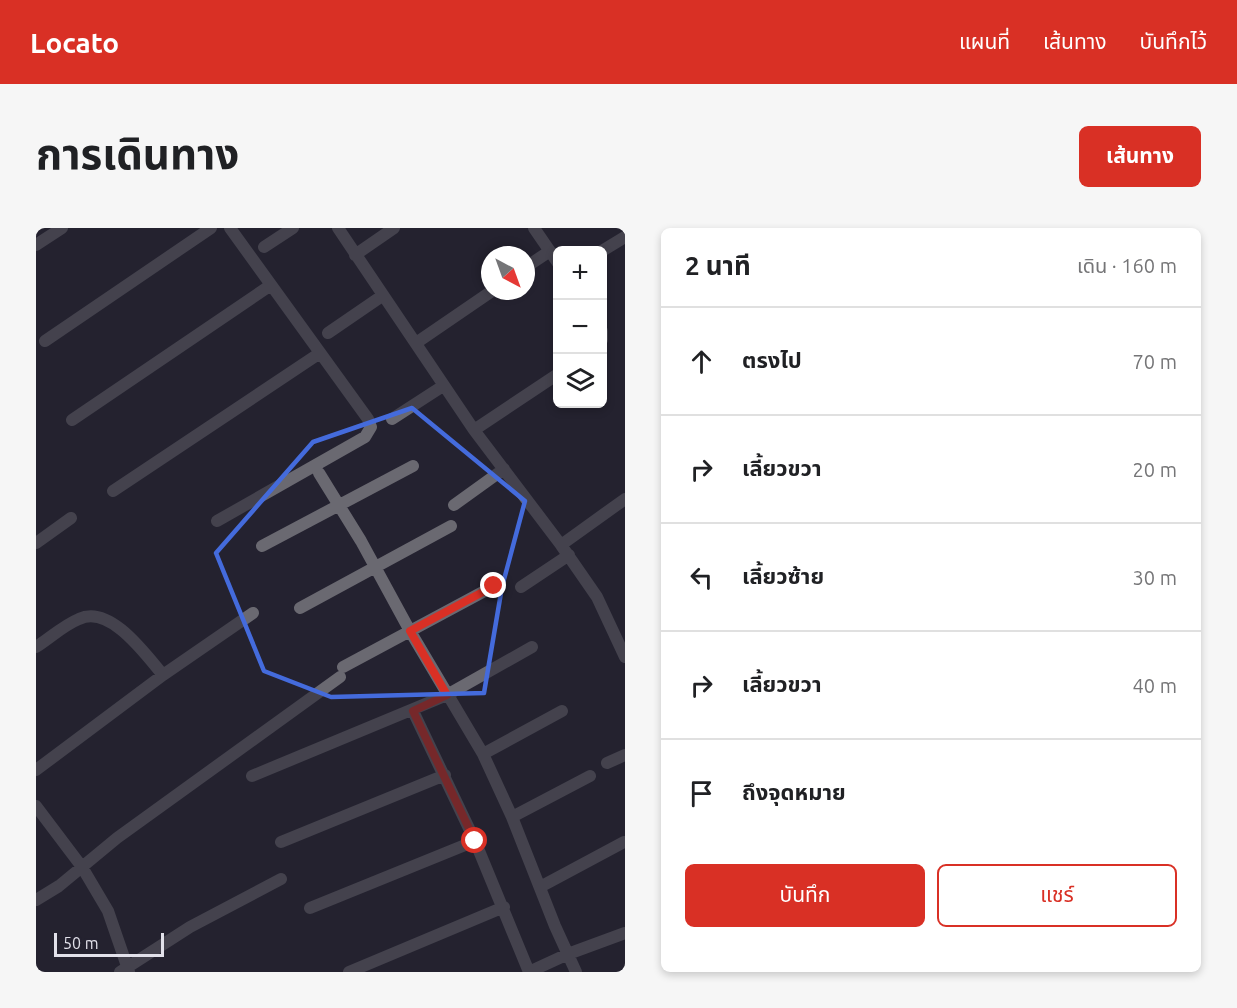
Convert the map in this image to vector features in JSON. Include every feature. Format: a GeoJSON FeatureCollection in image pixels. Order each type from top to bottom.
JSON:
{"type":"FeatureCollection","features":[{"type":"Feature","properties":{"kind":"street"},"geometry":{"type":"LineString","coordinates":[[36,245],[62,228]]}},
{"type":"Feature","properties":{"kind":"street"},"geometry":{"type":"LineString","coordinates":[[45,341],[211,228]]}},
{"type":"Feature","properties":{"kind":"street"},"geometry":{"type":"LineString","coordinates":[[217,521],[365,437],[371,427],[368,419],[230,228]]}},
{"type":"Feature","properties":{"kind":"street"},"geometry":{"type":"LineString","coordinates":[[264,247],[293,228]]}},
{"type":"Feature","properties":{"kind":"street"},"geometry":{"type":"LineString","coordinates":[[338,228],[443,386],[565,550],[597,597],[625,657]]}},
{"type":"Feature","properties":{"kind":"street"},"geometry":{"type":"LineString","coordinates":[[355,255],[394,228]]}},
{"type":"Feature","properties":{"kind":"street"},"geometry":{"type":"LineString","coordinates":[[534,228],[553,256]]}},
{"type":"Feature","properties":{"kind":"street"},"geometry":{"type":"LineString","coordinates":[[607,248],[625,237]]}},
{"type":"Feature","properties":{"kind":"street"},"geometry":{"type":"LineString","coordinates":[[535,261],[550,251]]}},
{"type":"Feature","properties":{"kind":"street"},"geometry":{"type":"LineString","coordinates":[[72,420],[271,285]]}},
{"type":"Feature","properties":{"kind":"street"},"geometry":{"type":"LineString","coordinates":[[328,333],[382,296]]}},
{"type":"Feature","properties":{"kind":"street"},"geometry":{"type":"LineString","coordinates":[[416,344],[481,299]]}},
{"type":"Feature","properties":{"kind":"street"},"geometry":{"type":"LineString","coordinates":[[113,491],[320,353]]}},
{"type":"Feature","properties":{"kind":"street"},"geometry":{"type":"LineString","coordinates":[[474,430],[553,377]]}},
{"type":"Feature","properties":{"kind":"street"},"geometry":{"type":"LineString","coordinates":[[392,419],[443,386]]}},
{"type":"Feature","properties":{"kind":"street"},"geometry":{"type":"LineString","coordinates":[[262,546],[413,466]]}},
{"type":"Feature","properties":{"kind":"street"},"geometry":{"type":"LineString","coordinates":[[454,505],[504,469]]}},
{"type":"Feature","properties":{"kind":"street"},"geometry":{"type":"LineString","coordinates":[[320,473],[483,754],[576,972]]}},
{"type":"Feature","properties":{"kind":"street"},"geometry":{"type":"LineString","coordinates":[[521,587],[625,499]]}},
{"type":"Feature","properties":{"kind":"street"},"geometry":{"type":"LineString","coordinates":[[36,543],[71,518]]}},
{"type":"Feature","properties":{"kind":"street"},"geometry":{"type":"LineString","coordinates":[[300,608],[451,526]]}},
{"type":"Feature","properties":{"kind":"street"},"geometry":{"type":"LineString","coordinates":[[36,900],[59,886],[117,838],[342,672],[410,631],[494,586]]}},
{"type":"Feature","properties":{"kind":"street"},"geometry":{"type":"LineString","coordinates":[[36,770],[163,675],[253,613]]}},
{"type":"Feature","properties":{"kind":"street"},"geometry":{"type":"LineString","coordinates":[[36,647],[78,619],[89,615],[117,627],[131,638],[163,675]]}},
{"type":"Feature","properties":{"kind":"street"},"geometry":{"type":"LineString","coordinates":[[252,776],[413,711],[447,695],[532,646]]}},
{"type":"Feature","properties":{"kind":"street"},"geometry":{"type":"LineString","coordinates":[[413,711],[475,841],[529,972],[568,954],[625,933]]}},
{"type":"Feature","properties":{"kind":"street"},"geometry":{"type":"LineString","coordinates":[[483,754],[562,711]]}},
{"type":"Feature","properties":{"kind":"street"},"geometry":{"type":"LineString","coordinates":[[607,763],[625,755]]}},
{"type":"Feature","properties":{"kind":"street"},"geometry":{"type":"LineString","coordinates":[[281,842],[445,775]]}},
{"type":"Feature","properties":{"kind":"street"},"geometry":{"type":"LineString","coordinates":[[512,818],[590,776]]}},
{"type":"Feature","properties":{"kind":"street"},"geometry":{"type":"LineString","coordinates":[[36,806],[82,867],[108,911],[125,970],[190,927],[281,879]]}},
{"type":"Feature","properties":{"kind":"street"},"geometry":{"type":"LineString","coordinates":[[310,908],[475,841]]}},
{"type":"Feature","properties":{"kind":"street"},"geometry":{"type":"LineString","coordinates":[[540,886],[624,842]]}},
{"type":"Feature","properties":{"kind":"street"},"geometry":{"type":"LineString","coordinates":[[349,972],[504,907]]}},
{"type":"Feature","properties":{"kind":"highlighted area"},"geometry":{"type":"Polygon","coordinates":[[[412,408],[525,501],[502,587],[484,693],[331,697],[264,671],[216,553],[313,442],[412,408]]]}},
{"type":"Feature","properties":{"kind":"route"},"geometry":{"type":"LineString","coordinates":[[475,841],[413,711],[447,695],[410,631],[494,586]]}}]}
